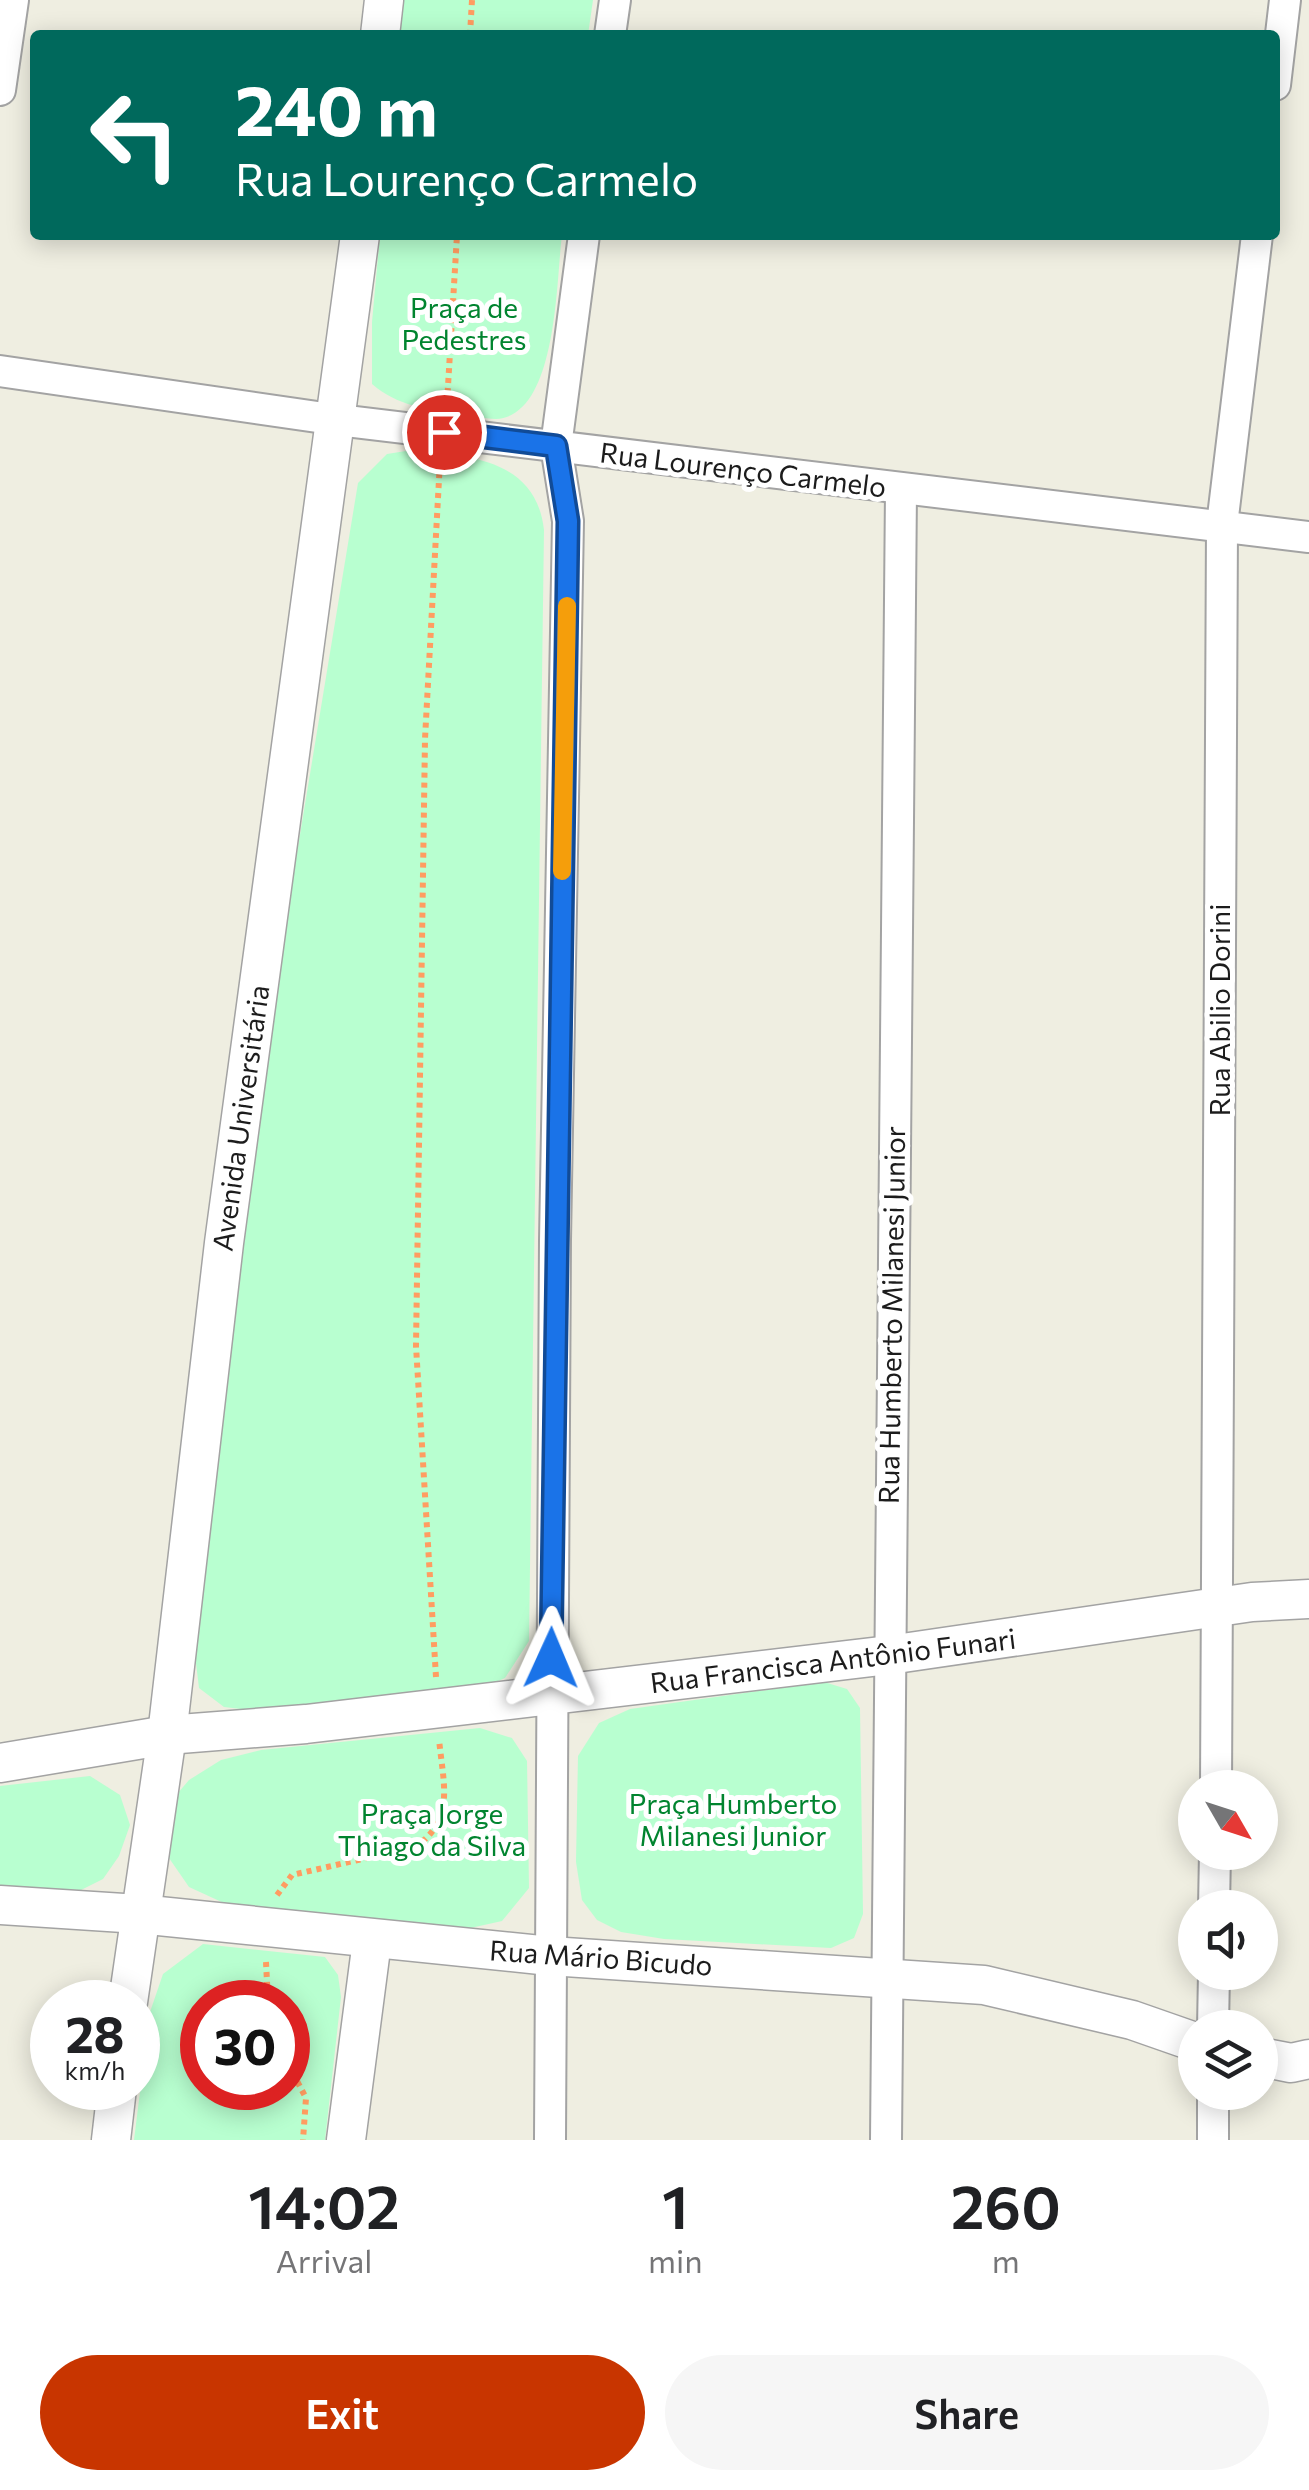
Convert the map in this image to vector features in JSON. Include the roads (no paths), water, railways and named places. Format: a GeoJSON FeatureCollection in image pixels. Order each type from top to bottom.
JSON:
{"type":"FeatureCollection","features":[{"type":"Feature","properties":{"kind":"street"},"geometry":{"type":"LineString","coordinates":[[0,90],[13,0]]}},
{"type":"Feature","properties":{"kind":"street"},"geometry":{"type":"LineString","coordinates":[[381,30],[384,0]]}},
{"type":"Feature","properties":{"kind":"street"},"geometry":{"type":"LineString","coordinates":[[611,30],[615,0]]}},
{"type":"Feature","properties":{"kind":"street"},"geometry":{"type":"LineString","coordinates":[[1280,42],[1285,0]]}},
{"type":"Feature","properties":{"kind":"street","name":"Avenida Universitária"},"geometry":{"type":"LineString","coordinates":[[131,1980],[167,1735],[224,1243],[359,240]]}},
{"type":"Feature","properties":{"kind":"street"},"geometry":{"type":"LineString","coordinates":[[550,2140],[551,1696],[568,521],[556,446],[583,240]]}},
{"type":"Feature","properties":{"kind":"street","name":"Rua Abilio Dorini"},"geometry":{"type":"LineString","coordinates":[[1216,1770],[1222,525],[1256,240]]}},
{"type":"Feature","properties":{"kind":"street","name":"Rua Lourenço Carmelo"},"geometry":{"type":"LineString","coordinates":[[0,372],[338,420],[1309,537]]}},
{"type":"Feature","properties":{"kind":"street","name":"Rua Humberto Milanesi Junior"},"geometry":{"type":"LineString","coordinates":[[886,2140],[901,490]]}},
{"type":"Feature","properties":{"kind":"street","name":"Rua Francisca Antônio Funari"},"geometry":{"type":"LineString","coordinates":[[0,1763],[167,1735],[437,1710],[889,1655],[1218,1610],[1252,1602],[1309,1599]]}},
{"type":"Feature","properties":{"kind":"street","name":"Rua Mário Bicudo"},"geometry":{"type":"LineString","coordinates":[[0,1905],[139,1914],[372,1941],[550,1956],[984,1984],[1132,2020],[1178,2036]]}},
{"type":"Feature","properties":{"kind":"street"},"geometry":{"type":"LineString","coordinates":[[346,2140],[372,1941]]}},
{"type":"Feature","properties":{"kind":"street"},"geometry":{"type":"LineString","coordinates":[[1278,2061],[1290,2063],[1309,2059]]}},
{"type":"Feature","properties":{"kind":"street"},"geometry":{"type":"LineString","coordinates":[[111,2140],[115,2110]]}},
{"type":"Feature","properties":{"kind":"street"},"geometry":{"type":"LineString","coordinates":[[1212,2110],[1212,2140]]}},
{"type":"Feature","properties":{"kind":"park label","name":"Praça de Pedestres"},"geometry":{"type":"Point","coordinates":[464,324]}},
{"type":"Feature","properties":{"kind":"park label","name":"Praça Humberto Milanesi Junior"},"geometry":{"type":"Point","coordinates":[733,1820]}},
{"type":"Feature","properties":{"kind":"park label","name":"Praça Jorge Thiago da Silva"},"geometry":{"type":"Point","coordinates":[432,1830]}}]}
